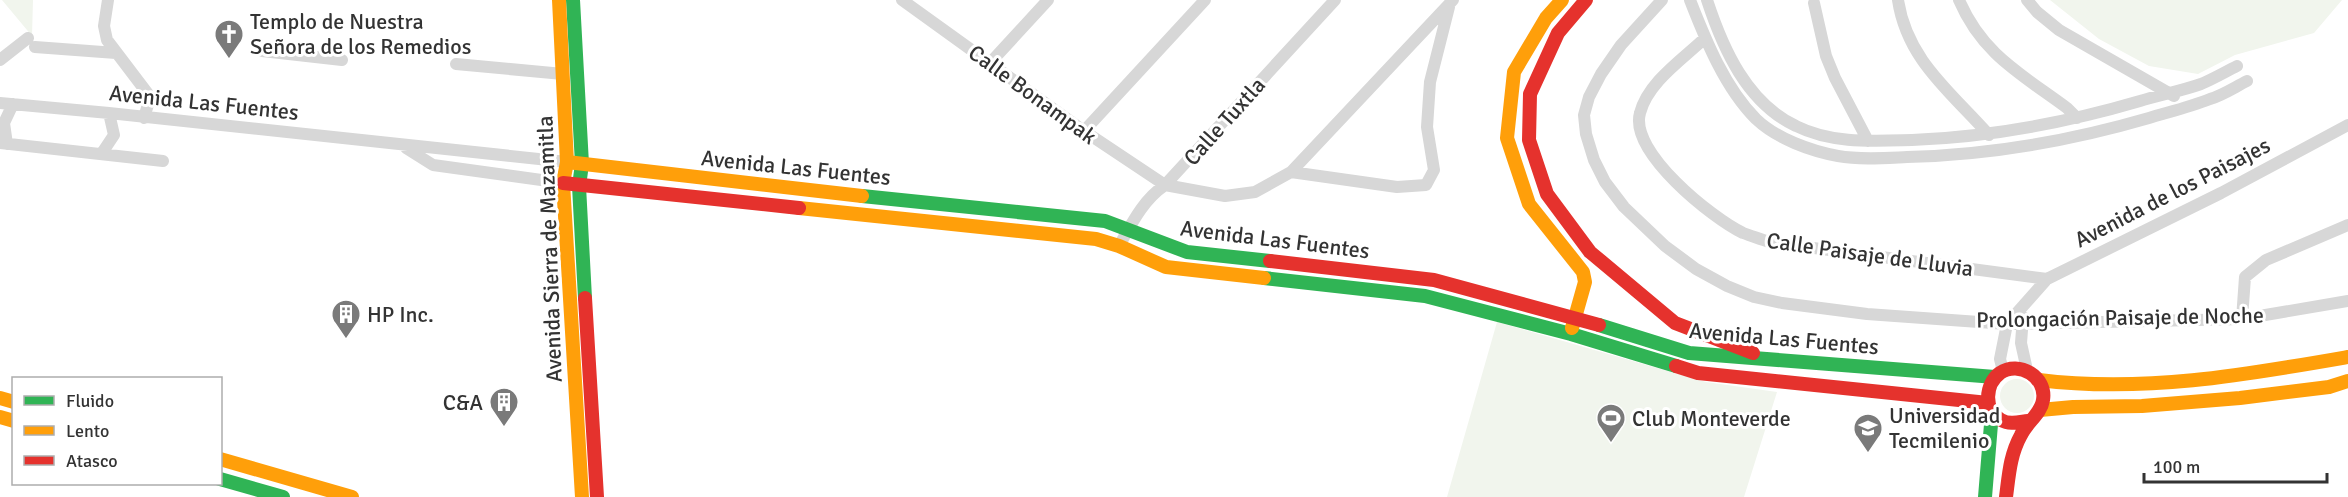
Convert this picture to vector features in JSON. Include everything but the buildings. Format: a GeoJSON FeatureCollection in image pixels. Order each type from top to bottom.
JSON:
{"type":"FeatureCollection","features":[{"type":"Feature","properties":{"kind":"street"},"geometry":{"type":"LineString","coordinates":[[108,0],[105,33],[116,53],[148,93],[149,101],[144,118]]}},
{"type":"Feature","properties":{"kind":"street","name":"Avenida Sierra de Mazamitla"},"geometry":{"type":"LineString","coordinates":[[558,0],[567,162],[563,183],[582,497]]}},
{"type":"Feature","properties":{"kind":"street","name":"Avenida Sierra de Mazamitla"},"geometry":{"type":"LineString","coordinates":[[573,0],[582,164],[579,186],[597,497]]}},
{"type":"Feature","properties":{"kind":"street","name":"Calle Bonampak"},"geometry":{"type":"LineString","coordinates":[[902,0],[1084,131],[1166,185]]}},
{"type":"Feature","properties":{"kind":"street"},"geometry":{"type":"LineString","coordinates":[[990,63],[1048,0]]}},
{"type":"Feature","properties":{"kind":"street"},"geometry":{"type":"LineString","coordinates":[[1084,131],[1205,0]]}},
{"type":"Feature","properties":{"kind":"street","name":"Calle Tuxtla"},"geometry":{"type":"LineString","coordinates":[[1119,246],[1143,205],[1166,185],[1335,0]]}},
{"type":"Feature","properties":{"kind":"street"},"geometry":{"type":"LineString","coordinates":[[1562,0],[1546,18],[1514,72],[1507,138],[1529,204],[1583,272],[1585,282],[1571,334]]}},
{"type":"Feature","properties":{"kind":"street"},"geometry":{"type":"LineString","coordinates":[[1586,0],[1558,33],[1530,94],[1529,140],[1547,194],[1590,252],[1675,323],[1773,361]]}},
{"type":"Feature","properties":{"kind":"street","name":"Prolongación Paisaje de Noche"},"geometry":{"type":"LineString","coordinates":[[1662,0],[1621,45],[1601,74],[1589,97],[1584,115],[1586,134],[1594,160],[1605,182],[1624,207],[1665,246],[1696,269],[1727,286],[1754,297],[1867,314],[2007,324],[2242,319],[2348,301]]}},
{"type":"Feature","properties":{"kind":"street"},"geometry":{"type":"LineString","coordinates":[[1690,0],[1705,38],[1729,69],[1757,119],[1782,136],[1814,151],[1841,157],[1921,157],[1995,151],[2097,132],[2211,99],[2247,81]]}},
{"type":"Feature","properties":{"kind":"street"},"geometry":{"type":"LineString","coordinates":[[1707,0],[1729,69],[1768,107],[1794,126],[1835,139],[1868,141],[1989,135],[2078,118],[2202,84],[2237,66]]}},
{"type":"Feature","properties":{"kind":"street"},"geometry":{"type":"LineString","coordinates":[[1898,0],[1900,16],[1925,67],[1940,86],[1989,135]]}},
{"type":"Feature","properties":{"kind":"street"},"geometry":{"type":"LineString","coordinates":[[1959,0],[1966,17],[1980,39],[1992,52],[2078,118]]}},
{"type":"Feature","properties":{"kind":"street"},"geometry":{"type":"LineString","coordinates":[[2027,0],[2037,12],[2059,30],[2119,66],[2170,92],[2186,107]]}},
{"type":"Feature","properties":{"kind":"street"},"geometry":{"type":"LineString","coordinates":[[1166,185],[1225,196],[1240,195],[1255,192],[1291,172],[1452,2]]}},
{"type":"Feature","properties":{"kind":"street"},"geometry":{"type":"LineString","coordinates":[[1291,172],[1397,187],[1426,185],[1434,170],[1427,127],[1430,82],[1452,2]]}},
{"type":"Feature","properties":{"kind":"street"},"geometry":{"type":"LineString","coordinates":[[1814,3],[1826,56],[1868,141]]}},
{"type":"Feature","properties":{"kind":"street","name":"Calle Paisaje de Lluvia"},"geometry":{"type":"LineString","coordinates":[[1705,38],[1656,84],[1639,115],[1641,133],[1654,157],[1671,178],[1716,216],[1743,232],[1769,242],[2047,279]]}},
{"type":"Feature","properties":{"kind":"street"},"geometry":{"type":"LineString","coordinates":[[0,60],[31,42],[116,53]]}},
{"type":"Feature","properties":{"kind":"street"},"geometry":{"type":"LineString","coordinates":[[262,51],[342,60]]}},
{"type":"Feature","properties":{"kind":"street"},"geometry":{"type":"LineString","coordinates":[[456,64],[563,74]]}},
{"type":"Feature","properties":{"kind":"street"},"geometry":{"type":"LineString","coordinates":[[6,104],[4,143],[163,161]]}},
{"type":"Feature","properties":{"kind":"street","name":"Avenida Las Fuentes"},"geometry":{"type":"LineString","coordinates":[[6,104],[109,113],[1105,221],[1129,229],[1163,246],[1186,252],[1434,280],[1575,318],[1689,353],[1773,361],[1999,374]]}},
{"type":"Feature","properties":{"kind":"street"},"geometry":{"type":"LineString","coordinates":[[102,153],[114,135],[109,113]]}},
{"type":"Feature","properties":{"kind":"street","name":"Avenida de los Paisajes"},"geometry":{"type":"LineString","coordinates":[[2007,324],[2047,279],[2221,193],[2348,125]]}},
{"type":"Feature","properties":{"kind":"street","name":"Avenida Las Fuentes"},"geometry":{"type":"LineString","coordinates":[[403,146],[433,165],[579,186],[1096,239],[1119,246],[1166,267],[1425,296],[1571,334],[1698,373],[1990,408]]}},
{"type":"Feature","properties":{"kind":"street"},"geometry":{"type":"LineString","coordinates":[[2242,319],[2245,277],[2266,260],[2348,225]]}},
{"type":"Feature","properties":{"kind":"street"},"geometry":{"type":"LineString","coordinates":[[2024,307],[2021,343],[2027,370]]}},
{"type":"Feature","properties":{"kind":"street"},"geometry":{"type":"LineString","coordinates":[[1999,374],[2007,324]]}},
{"type":"Feature","properties":{"kind":"street"},"geometry":{"type":"LineString","coordinates":[[2039,380],[2068,385],[2139,384],[2232,377],[2348,357]]}},
{"type":"Feature","properties":{"kind":"street"},"geometry":{"type":"LineString","coordinates":[[1985,497],[1990,408],[1988,388],[1999,374],[2011,368],[2027,370],[2039,380],[2044,400],[2040,410],[2028,421],[2021,424],[2005,422],[1990,408]]}},
{"type":"Feature","properties":{"kind":"street"},"geometry":{"type":"LineString","coordinates":[[2040,410],[2142,406],[2240,398],[2330,387],[2348,381]]}},
{"type":"Feature","properties":{"kind":"street"},"geometry":{"type":"LineString","coordinates":[[2006,497],[2011,457],[2028,421]]}},
{"type":"Feature","properties":{"kind":"street"},"geometry":{"type":"LineString","coordinates":[[222,460],[352,497]]}},
{"type":"Feature","properties":{"kind":"street"},"geometry":{"type":"LineString","coordinates":[[222,480],[283,497]]}},
{"type":"Feature","properties":{"kind":"shaded area"},"geometry":{"type":"Polygon","coordinates":[[[2,0],[33,0],[32,36],[2,0]]]}},
{"type":"Feature","properties":{"kind":"shaded area"},"geometry":{"type":"Polygon","coordinates":[[[2050,0],[2342,0],[2314,33],[2235,55],[2198,74],[2149,66],[2099,39],[2050,0]]]}},
{"type":"Feature","properties":{"kind":"shaded area","name":"Club Monteverde"},"geometry":{"type":"Polygon","coordinates":[[[1497,322],[1706,382],[1777,392],[1744,497],[1447,497],[1497,322]]]}},
{"type":"Feature","properties":{"kind":"shaded area"},"geometry":{"type":"Polygon","coordinates":[[[2017,379],[2029,384],[2034,396],[2029,408],[2017,413],[2005,408],[2000,396],[2005,384],[2017,379]]]}},
{"type":"Feature","properties":{"kind":"traffic: fast"},"geometry":{"type":"LineString","coordinates":[[573,0],[582,164],[579,186],[585,298]]}},
{"type":"Feature","properties":{"kind":"traffic: fast"},"geometry":{"type":"LineString","coordinates":[[862,196],[1105,221],[1187,252],[1270,261]]}},
{"type":"Feature","properties":{"kind":"traffic: fast"},"geometry":{"type":"LineString","coordinates":[[1264,278],[1425,296],[1571,334],[1676,366]]}},
{"type":"Feature","properties":{"kind":"traffic: fast"},"geometry":{"type":"LineString","coordinates":[[1599,325],[1689,353],[1995,377]]}},
{"type":"Feature","properties":{"kind":"traffic: fast"},"geometry":{"type":"LineString","coordinates":[[1985,497],[1992,412]]}},
{"type":"Feature","properties":{"kind":"traffic: fast"},"geometry":{"type":"LineString","coordinates":[[222,480],[283,497]]}},
{"type":"Feature","properties":{"kind":"traffic: slow"},"geometry":{"type":"LineString","coordinates":[[559,0],[567,162],[563,183],[582,497]]}},
{"type":"Feature","properties":{"kind":"traffic: slow"},"geometry":{"type":"LineString","coordinates":[[1562,0],[1546,18],[1514,72],[1507,138],[1529,204],[1583,272],[1585,282],[1572,328]]}},
{"type":"Feature","properties":{"kind":"traffic: slow"},"geometry":{"type":"LineString","coordinates":[[567,162],[862,196]]}},
{"type":"Feature","properties":{"kind":"traffic: slow"},"geometry":{"type":"LineString","coordinates":[[799,208],[1096,239],[1119,246],[1166,267],[1264,278]]}},
{"type":"Feature","properties":{"kind":"traffic: slow"},"geometry":{"type":"LineString","coordinates":[[2039,380],[2078,383],[2156,383],[2233,376],[2348,357]]}},
{"type":"Feature","properties":{"kind":"traffic: slow"},"geometry":{"type":"LineString","coordinates":[[2040,410],[2142,406],[2240,398],[2329,387],[2348,381]]}},
{"type":"Feature","properties":{"kind":"traffic: slow"},"geometry":{"type":"LineString","coordinates":[[0,398],[12,401]]}},
{"type":"Feature","properties":{"kind":"traffic: slow"},"geometry":{"type":"LineString","coordinates":[[0,417],[12,420]]}},
{"type":"Feature","properties":{"kind":"traffic: slow"},"geometry":{"type":"LineString","coordinates":[[222,460],[352,497]]}},
{"type":"Feature","properties":{"kind":"traffic: jam"},"geometry":{"type":"LineString","coordinates":[[1586,0],[1558,33],[1530,94],[1529,140],[1547,194],[1590,252],[1675,323],[1753,353]]}},
{"type":"Feature","properties":{"kind":"traffic: jam"},"geometry":{"type":"LineString","coordinates":[[563,183],[799,208]]}},
{"type":"Feature","properties":{"kind":"traffic: jam"},"geometry":{"type":"LineString","coordinates":[[1270,261],[1434,280],[1599,325]]}},
{"type":"Feature","properties":{"kind":"traffic: jam"},"geometry":{"type":"LineString","coordinates":[[585,298],[597,497]]}},
{"type":"Feature","properties":{"kind":"traffic: jam"},"geometry":{"type":"LineString","coordinates":[[1676,366],[1698,373],[1988,403]]}},
{"type":"Feature","properties":{"kind":"traffic: jam"},"geometry":{"type":"LineString","coordinates":[[2006,497],[2010,465],[2017,442],[2040,410],[2043,400],[2041,384],[2036,378],[2023,370],[2007,369],[2000,373],[1991,384],[1988,397],[1991,410],[2004,422],[2028,421]]}},
{"type":"Feature","properties":{"kind":"place","name":"Templo de Nuestra Señora de los Remedios"},"geometry":{"type":"Point","coordinates":[229,60]}},
{"type":"Feature","properties":{"kind":"place","name":"HP Inc."},"geometry":{"type":"Point","coordinates":[346,340]}},
{"type":"Feature","properties":{"kind":"place","name":"C&A"},"geometry":{"type":"Point","coordinates":[504,428]}},
{"type":"Feature","properties":{"kind":"place","name":"Club Monteverde"},"geometry":{"type":"Point","coordinates":[1611,444]}},
{"type":"Feature","properties":{"kind":"place","name":"Universidad Tecmilenio"},"geometry":{"type":"Point","coordinates":[1868,454]}}]}
